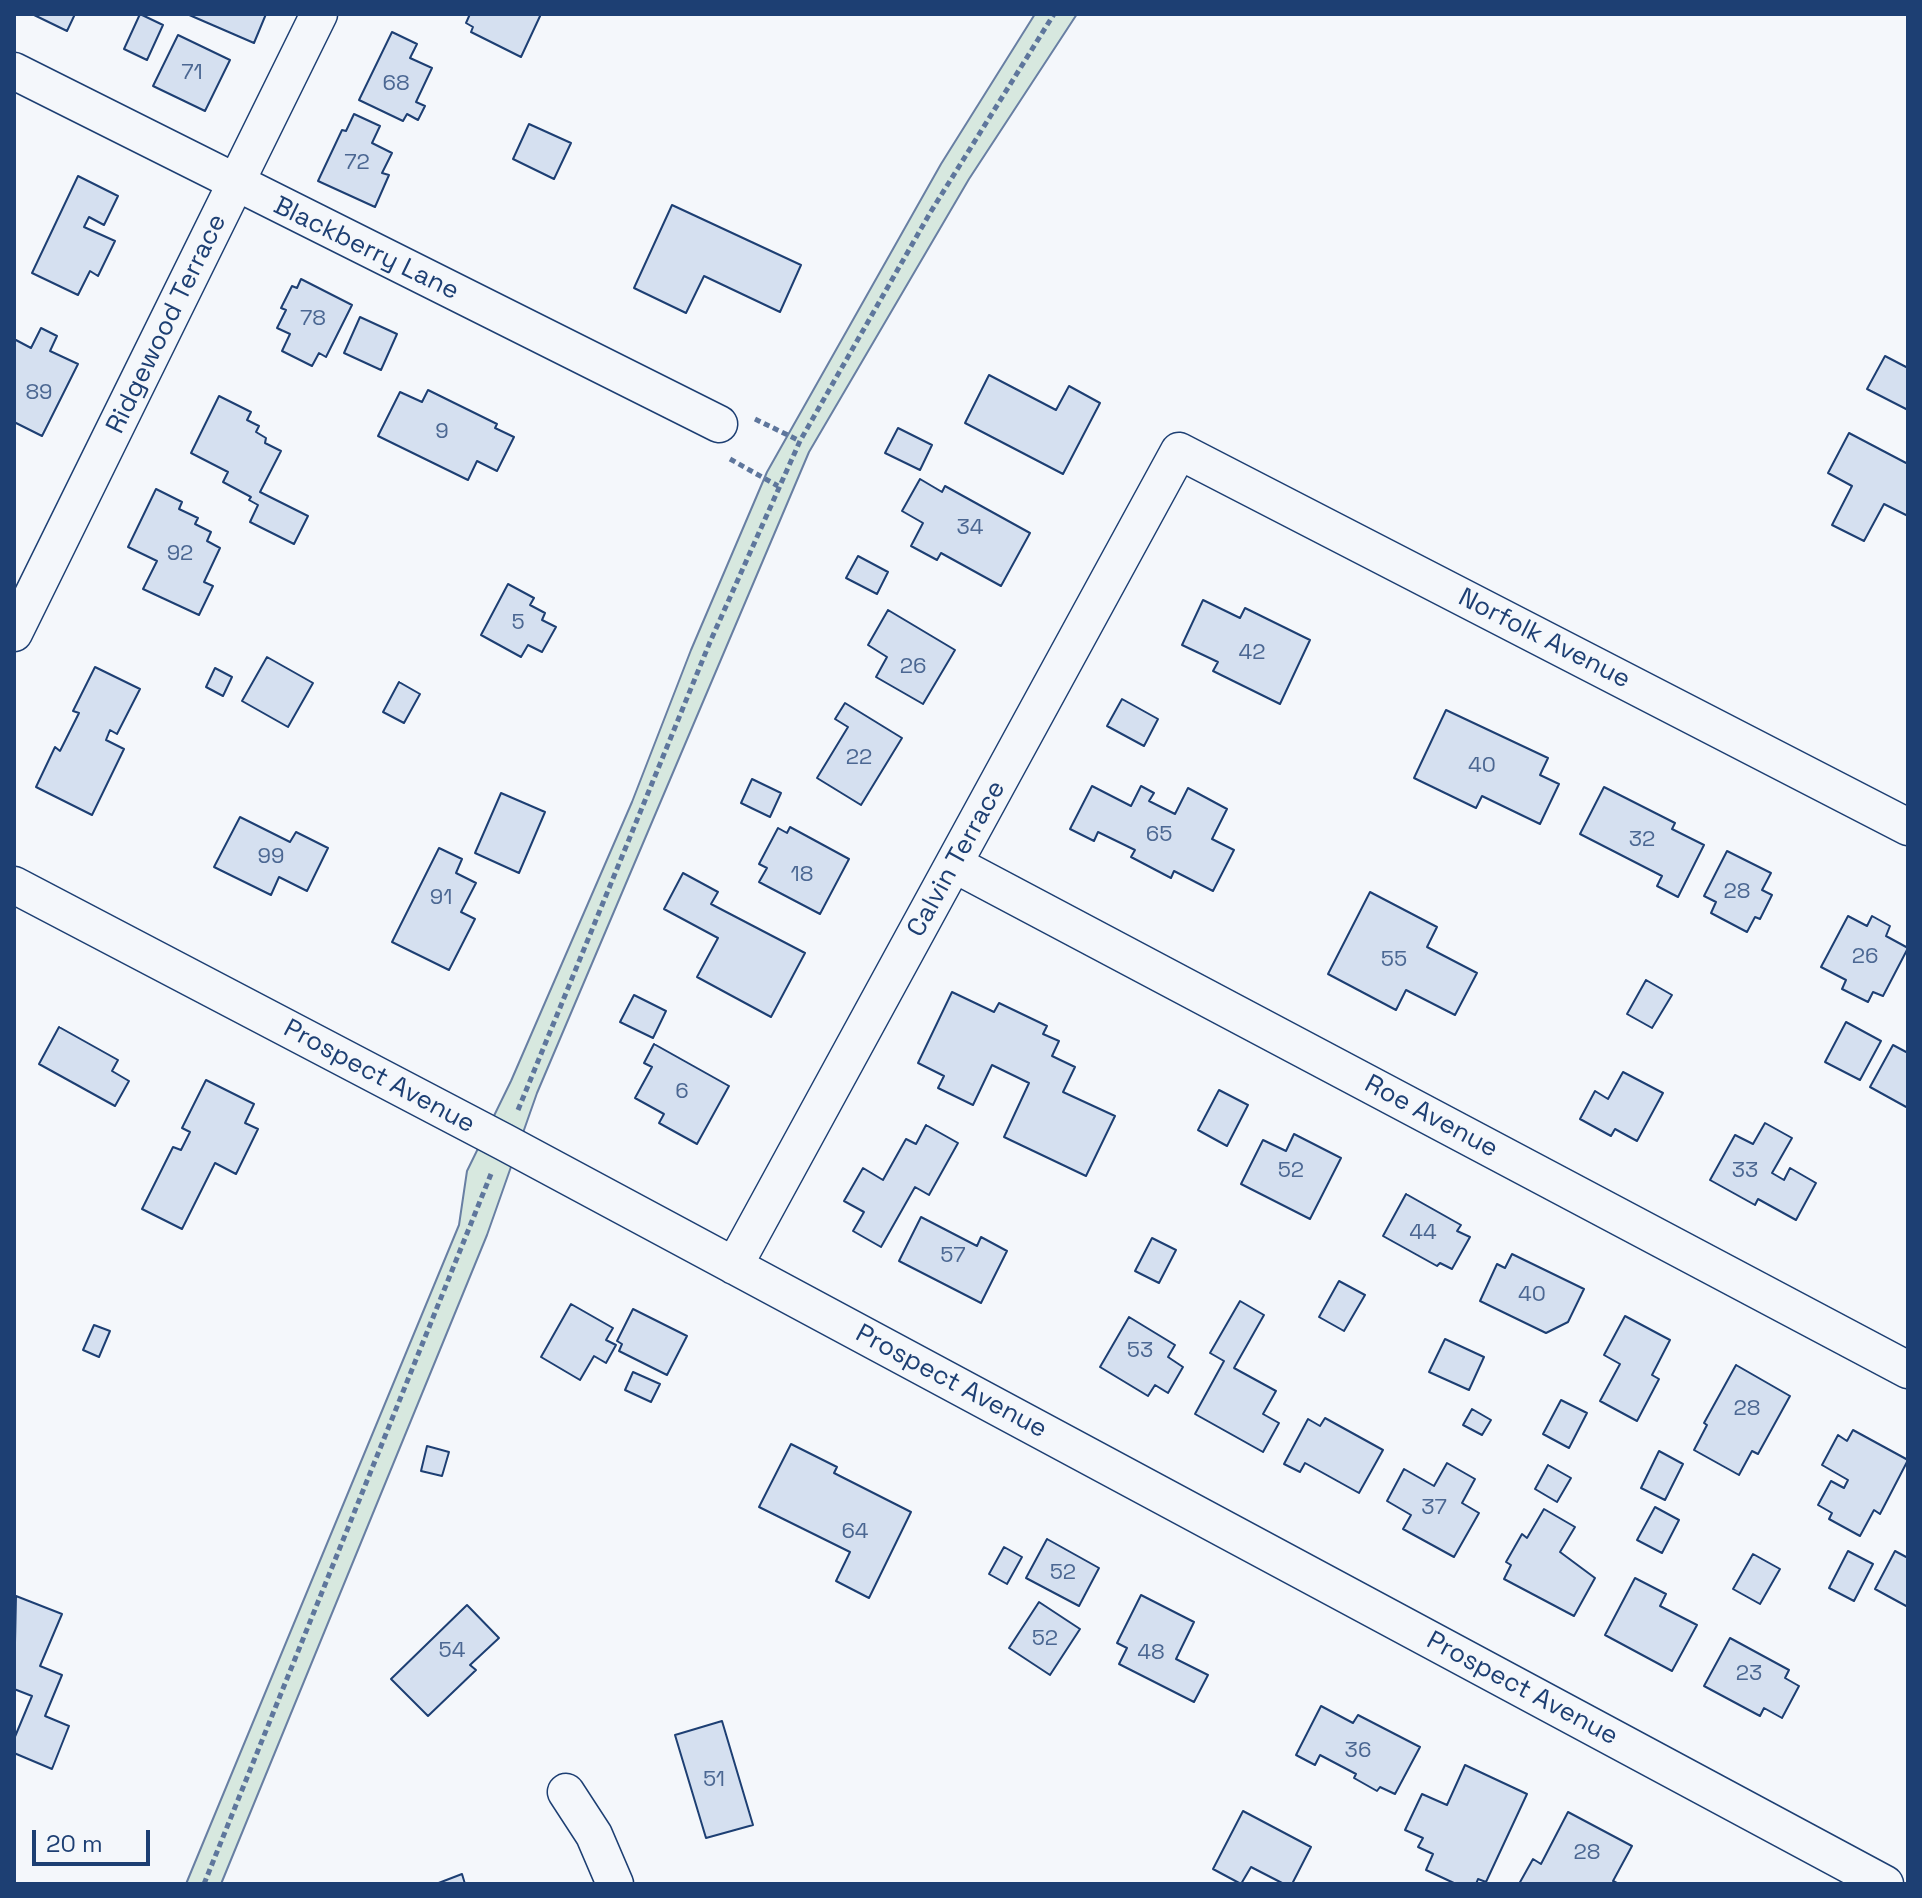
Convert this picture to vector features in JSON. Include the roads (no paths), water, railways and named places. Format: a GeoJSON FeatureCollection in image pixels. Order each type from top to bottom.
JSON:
{"type":"FeatureCollection","features":[{"type":"Feature","properties":{"kind":"street","name":"Ridgewood Terrace"},"geometry":{"type":"LineString","coordinates":[[14,633],[319,14]]}},
{"type":"Feature","properties":{"kind":"street","name":"Blackberry Lane"},"geometry":{"type":"LineString","coordinates":[[14,71],[235,185],[719,424]]}},
{"type":"Feature","properties":{"kind":"street","name":"Norfolk Avenue"},"geometry":{"type":"LineString","coordinates":[[1179,451],[1908,827]]}},
{"type":"Feature","properties":{"kind":"street","name":"Calvin Terrace"},"geometry":{"type":"LineString","coordinates":[[734,1266],[1179,451]]}},
{"type":"Feature","properties":{"kind":"street","name":"Roe Avenue"},"geometry":{"type":"LineString","coordinates":[[954,864],[1908,1370]]}},
{"type":"Feature","properties":{"kind":"street","name":"Prospect Avenue"},"geometry":{"type":"LineString","coordinates":[[14,885],[734,1266],[1885,1884]]}},
{"type":"Feature","properties":{"kind":"street"},"geometry":{"type":"LineString","coordinates":[[566,1792],[594,1835],[615,1884]]}}]}
